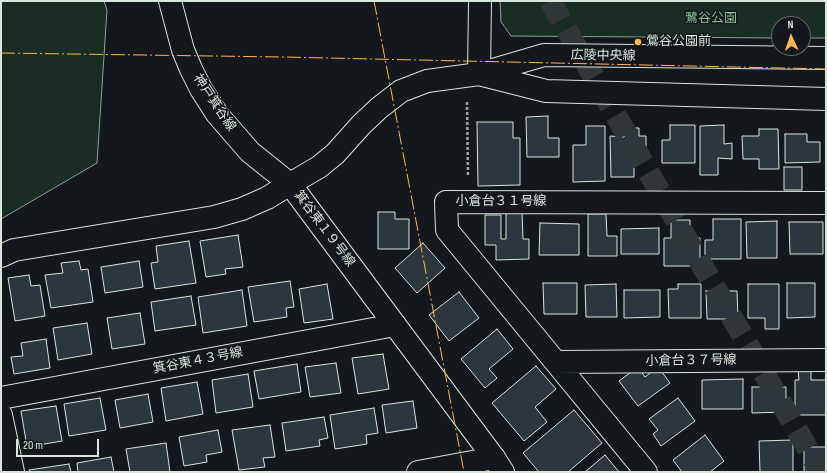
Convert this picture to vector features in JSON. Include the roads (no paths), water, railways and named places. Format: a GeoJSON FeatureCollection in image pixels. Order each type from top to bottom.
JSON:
{"type":"FeatureCollection","features":[{"type":"Feature","properties":{"kind":"street","name":"神戸箕谷線"},"geometry":{"type":"LineString","coordinates":[[170,1],[183,50],[201,90],[217,114],[246,147],[290,184]]}},
{"type":"Feature","properties":{"kind":"street"},"geometry":{"type":"LineString","coordinates":[[473,75],[480,1]]}},
{"type":"Feature","properties":{"kind":"street","name":"広陵中央線"},"geometry":{"type":"LineString","coordinates":[[290,184],[319,167],[335,154],[361,125],[379,108],[401,91],[427,81],[473,75],[544,55],[826,58]]}},
{"type":"Feature","properties":{"kind":"street","name":"広陵中央線"},"geometry":{"type":"LineString","coordinates":[[473,75],[546,91],[826,99]]}},
{"type":"Feature","properties":{"kind":"street","name":"箕谷東１９号線"},"geometry":{"type":"LineString","coordinates":[[1,256],[14,250],[214,217],[242,210],[267,198],[290,184],[395,324],[493,467]]}},
{"type":"Feature","properties":{"kind":"street","name":"小倉台３１号線"},"geometry":{"type":"LineString","coordinates":[[646,472],[447,230],[446,202],[826,203]]}},
{"type":"Feature","properties":{"kind":"street","name":"箕谷東４３号線"},"geometry":{"type":"LineString","coordinates":[[1,398],[395,324]]}},
{"type":"Feature","properties":{"kind":"street","name":"小倉台３７号線"},"geometry":{"type":"LineString","coordinates":[[556,362],[826,360]]}},
{"type":"Feature","properties":{"kind":"street"},"geometry":{"type":"LineString","coordinates":[[1,415],[13,472]]}},
{"type":"Feature","properties":{"kind":"street"},"geometry":{"type":"LineString","coordinates":[[418,472],[493,467]]}},
{"type":"Feature","properties":{"kind":"tunnel"},"geometry":{"type":"LineString","coordinates":[[550,1],[821,472]]}},
{"type":"Feature","properties":{"kind":"place","name":"鶯谷公園前"},"geometry":{"type":"Point","coordinates":[638,42]}},
{"type":"Feature","properties":{"kind":"park label","name":"鷺谷公園"},"geometry":{"type":"Point","coordinates":[711,19]}}]}
